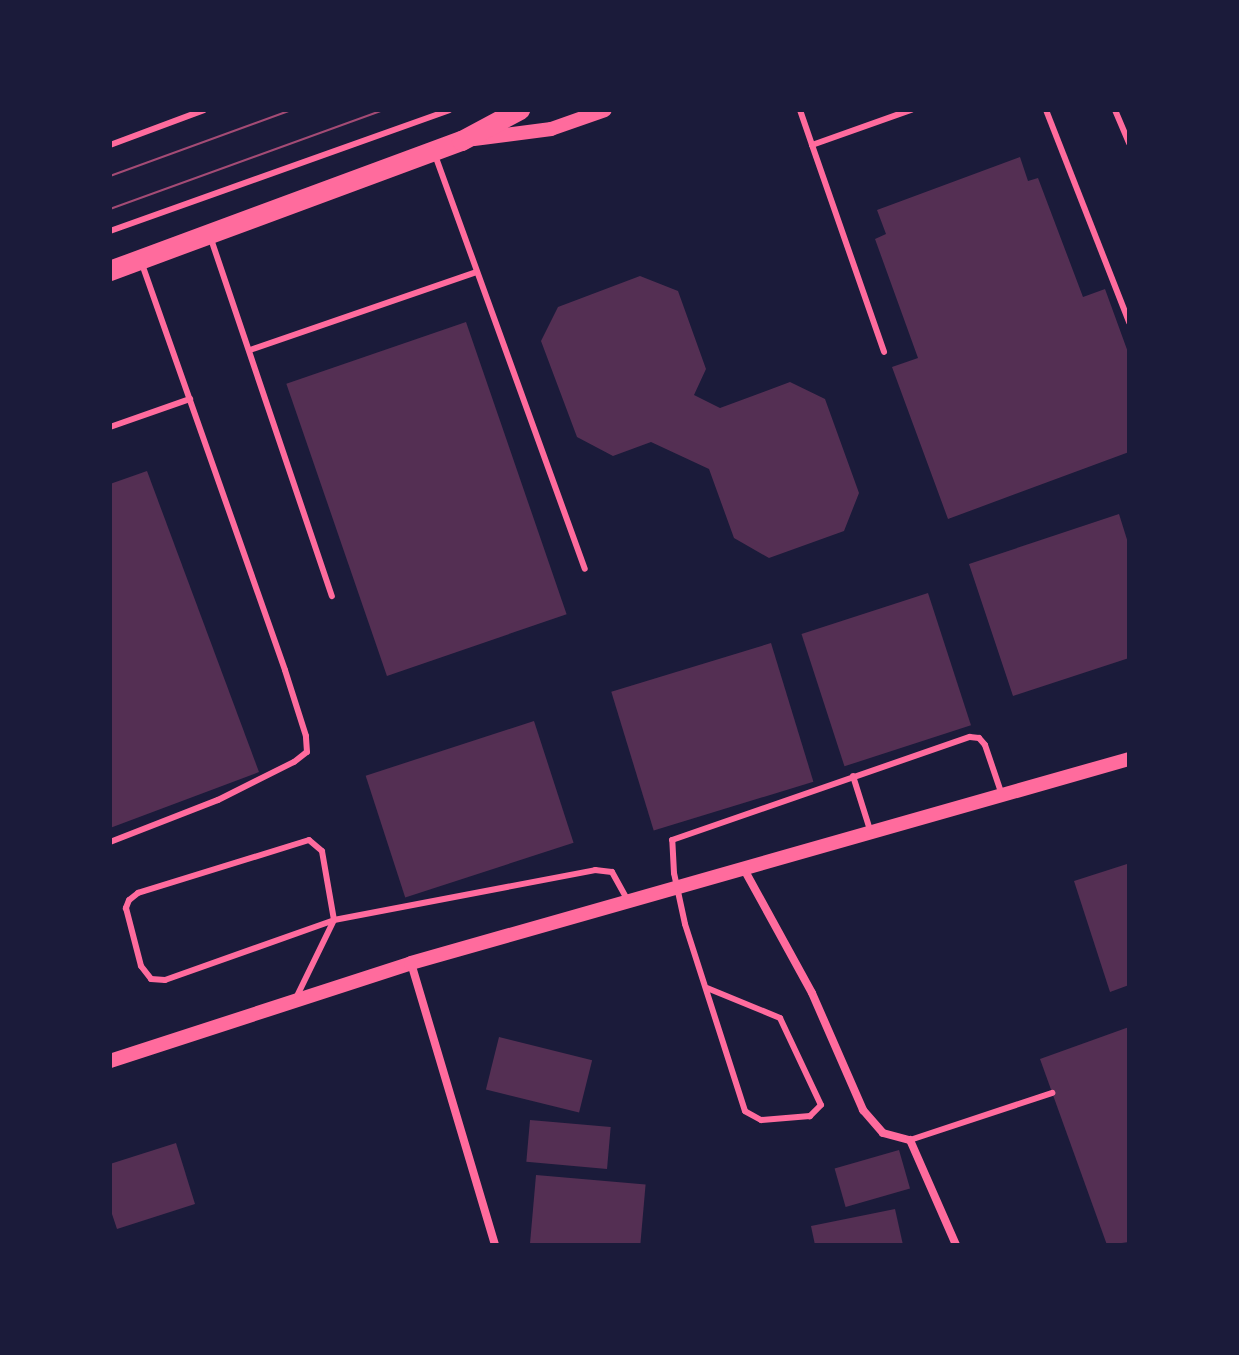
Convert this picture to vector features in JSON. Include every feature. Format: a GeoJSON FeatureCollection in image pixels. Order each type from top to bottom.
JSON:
{"type":"FeatureCollection","features":[{"type":"Feature","properties":{"kind":"main road"},"geometry":{"type":"LineString","coordinates":[[110,271],[462,141],[520,110]]}},
{"type":"Feature","properties":{"kind":"street"},"geometry":{"type":"LineString","coordinates":[[462,141],[551,129],[605,110]]}},
{"type":"Feature","properties":{"kind":"street"},"geometry":{"type":"LineString","coordinates":[[110,1061],[411,963],[745,871],[1129,759]]}},
{"type":"Feature","properties":{"kind":"street"},"geometry":{"type":"LineString","coordinates":[[745,871],[812,993],[863,1110],[883,1133],[910,1140],[956,1245]]}},
{"type":"Feature","properties":{"kind":"street"},"geometry":{"type":"LineString","coordinates":[[411,963],[495,1245]]}},
{"type":"Feature","properties":{"kind":"lane"},"geometry":{"type":"LineString","coordinates":[[110,145],[204,110]]}},
{"type":"Feature","properties":{"kind":"lane"},"geometry":{"type":"LineString","coordinates":[[110,231],[449,110]]}},
{"type":"Feature","properties":{"kind":"lane"},"geometry":{"type":"LineString","coordinates":[[800,110],[884,352]]}},
{"type":"Feature","properties":{"kind":"lane"},"geometry":{"type":"LineString","coordinates":[[812,145],[911,110]]}},
{"type":"Feature","properties":{"kind":"lane"},"geometry":{"type":"LineString","coordinates":[[1046,110],[1129,322]]}},
{"type":"Feature","properties":{"kind":"lane"},"geometry":{"type":"LineString","coordinates":[[1115,110],[1129,143]]}},
{"type":"Feature","properties":{"kind":"lane"},"geometry":{"type":"LineString","coordinates":[[434,151],[585,569]]}},
{"type":"Feature","properties":{"kind":"lane"},"geometry":{"type":"LineString","coordinates":[[209,232],[332,596]]}},
{"type":"Feature","properties":{"kind":"lane"},"geometry":{"type":"LineString","coordinates":[[110,842],[218,800],[294,762],[307,752],[306,736],[285,670],[140,259]]}},
{"type":"Feature","properties":{"kind":"lane"},"geometry":{"type":"LineString","coordinates":[[250,350],[477,272]]}},
{"type":"Feature","properties":{"kind":"lane"},"geometry":{"type":"LineString","coordinates":[[110,427],[190,399]]}},
{"type":"Feature","properties":{"kind":"lane"},"geometry":{"type":"LineString","coordinates":[[707,988],[780,1018],[821,1105],[810,1116],[761,1120],[745,1111],[707,988],[677,890],[670,846],[676,836],[970,737],[979,738],[985,745],[1002,796]]}},
{"type":"Feature","properties":{"kind":"lane"},"geometry":{"type":"LineString","coordinates":[[853,776],[871,834]]}},
{"type":"Feature","properties":{"kind":"lane"},"geometry":{"type":"LineString","coordinates":[[294,1002],[334,920],[322,851],[309,840],[138,893],[126,908],[141,966],[151,979],[165,980],[334,920],[595,870],[612,872],[628,903]]}},
{"type":"Feature","properties":{"kind":"lane"},"geometry":{"type":"LineString","coordinates":[[910,1140],[1052,1093]]}},
{"type":"Feature","properties":{"kind":"building"},"geometry":{"type":"Polygon","coordinates":[[[1020,157],[1028,181],[1038,178],[1083,297],[1105,289],[1129,355],[1129,452],[948,519],[892,367],[918,358],[875,239],[886,234],[877,210],[1020,157]]]}},
{"type":"Feature","properties":{"kind":"building"},"geometry":{"type":"Polygon","coordinates":[[[640,276],[678,291],[706,369],[694,395],[720,408],[790,382],[825,399],[859,493],[844,531],[769,558],[734,538],[709,469],[651,442],[613,456],[577,437],[541,341],[558,307],[640,276]]]}},
{"type":"Feature","properties":{"kind":"building"},"geometry":{"type":"Polygon","coordinates":[[[466,322],[567,614],[387,676],[286,384],[466,322]]]}},
{"type":"Feature","properties":{"kind":"building"},"geometry":{"type":"Polygon","coordinates":[[[147,471],[259,772],[110,828],[110,484],[147,471]]]}},
{"type":"Feature","properties":{"kind":"building"},"geometry":{"type":"Polygon","coordinates":[[[1119,514],[1129,546],[1129,658],[1013,696],[969,564],[1119,514]]]}},
{"type":"Feature","properties":{"kind":"building"},"geometry":{"type":"Polygon","coordinates":[[[928,593],[971,725],[844,766],[802,634],[928,593]]]}},
{"type":"Feature","properties":{"kind":"building"},"geometry":{"type":"Polygon","coordinates":[[[771,643],[813,782],[654,830],[611,692],[771,643]]]}},
{"type":"Feature","properties":{"kind":"building"},"geometry":{"type":"Polygon","coordinates":[[[534,721],[574,843],[405,897],[366,776],[534,721]]]}},
{"type":"Feature","properties":{"kind":"building"},"geometry":{"type":"Polygon","coordinates":[[[1127,864],[1129,985],[1110,992],[1074,881],[1127,864]]]}},
{"type":"Feature","properties":{"kind":"building"},"geometry":{"type":"Polygon","coordinates":[[[1129,1027],[1129,1242],[1107,1245],[1040,1059],[1129,1027]]]}},
{"type":"Feature","properties":{"kind":"building"},"geometry":{"type":"Polygon","coordinates":[[[499,1037],[592,1060],[579,1113],[486,1089],[499,1037]]]}},
{"type":"Feature","properties":{"kind":"building"},"geometry":{"type":"Polygon","coordinates":[[[530,1120],[611,1127],[607,1169],[526,1162],[530,1120]]]}},
{"type":"Feature","properties":{"kind":"building"},"geometry":{"type":"Polygon","coordinates":[[[176,1143],[195,1204],[117,1229],[110,1208],[110,1164],[176,1143]]]}},
{"type":"Feature","properties":{"kind":"building"},"geometry":{"type":"Polygon","coordinates":[[[899,1150],[910,1188],[846,1207],[835,1168],[899,1150]]]}},
{"type":"Feature","properties":{"kind":"building"},"geometry":{"type":"Polygon","coordinates":[[[536,1175],[646,1185],[640,1245],[530,1245],[536,1175]]]}},
{"type":"Feature","properties":{"kind":"building"},"geometry":{"type":"Polygon","coordinates":[[[895,1209],[903,1245],[815,1245],[811,1226],[895,1209]]]}},
{"type":"Feature","properties":{"kind":"tram line"},"geometry":{"type":"LineString","coordinates":[[110,176],[291,110]]}},
{"type":"Feature","properties":{"kind":"tram line"},"geometry":{"type":"LineString","coordinates":[[110,209],[383,110]]}}]}
